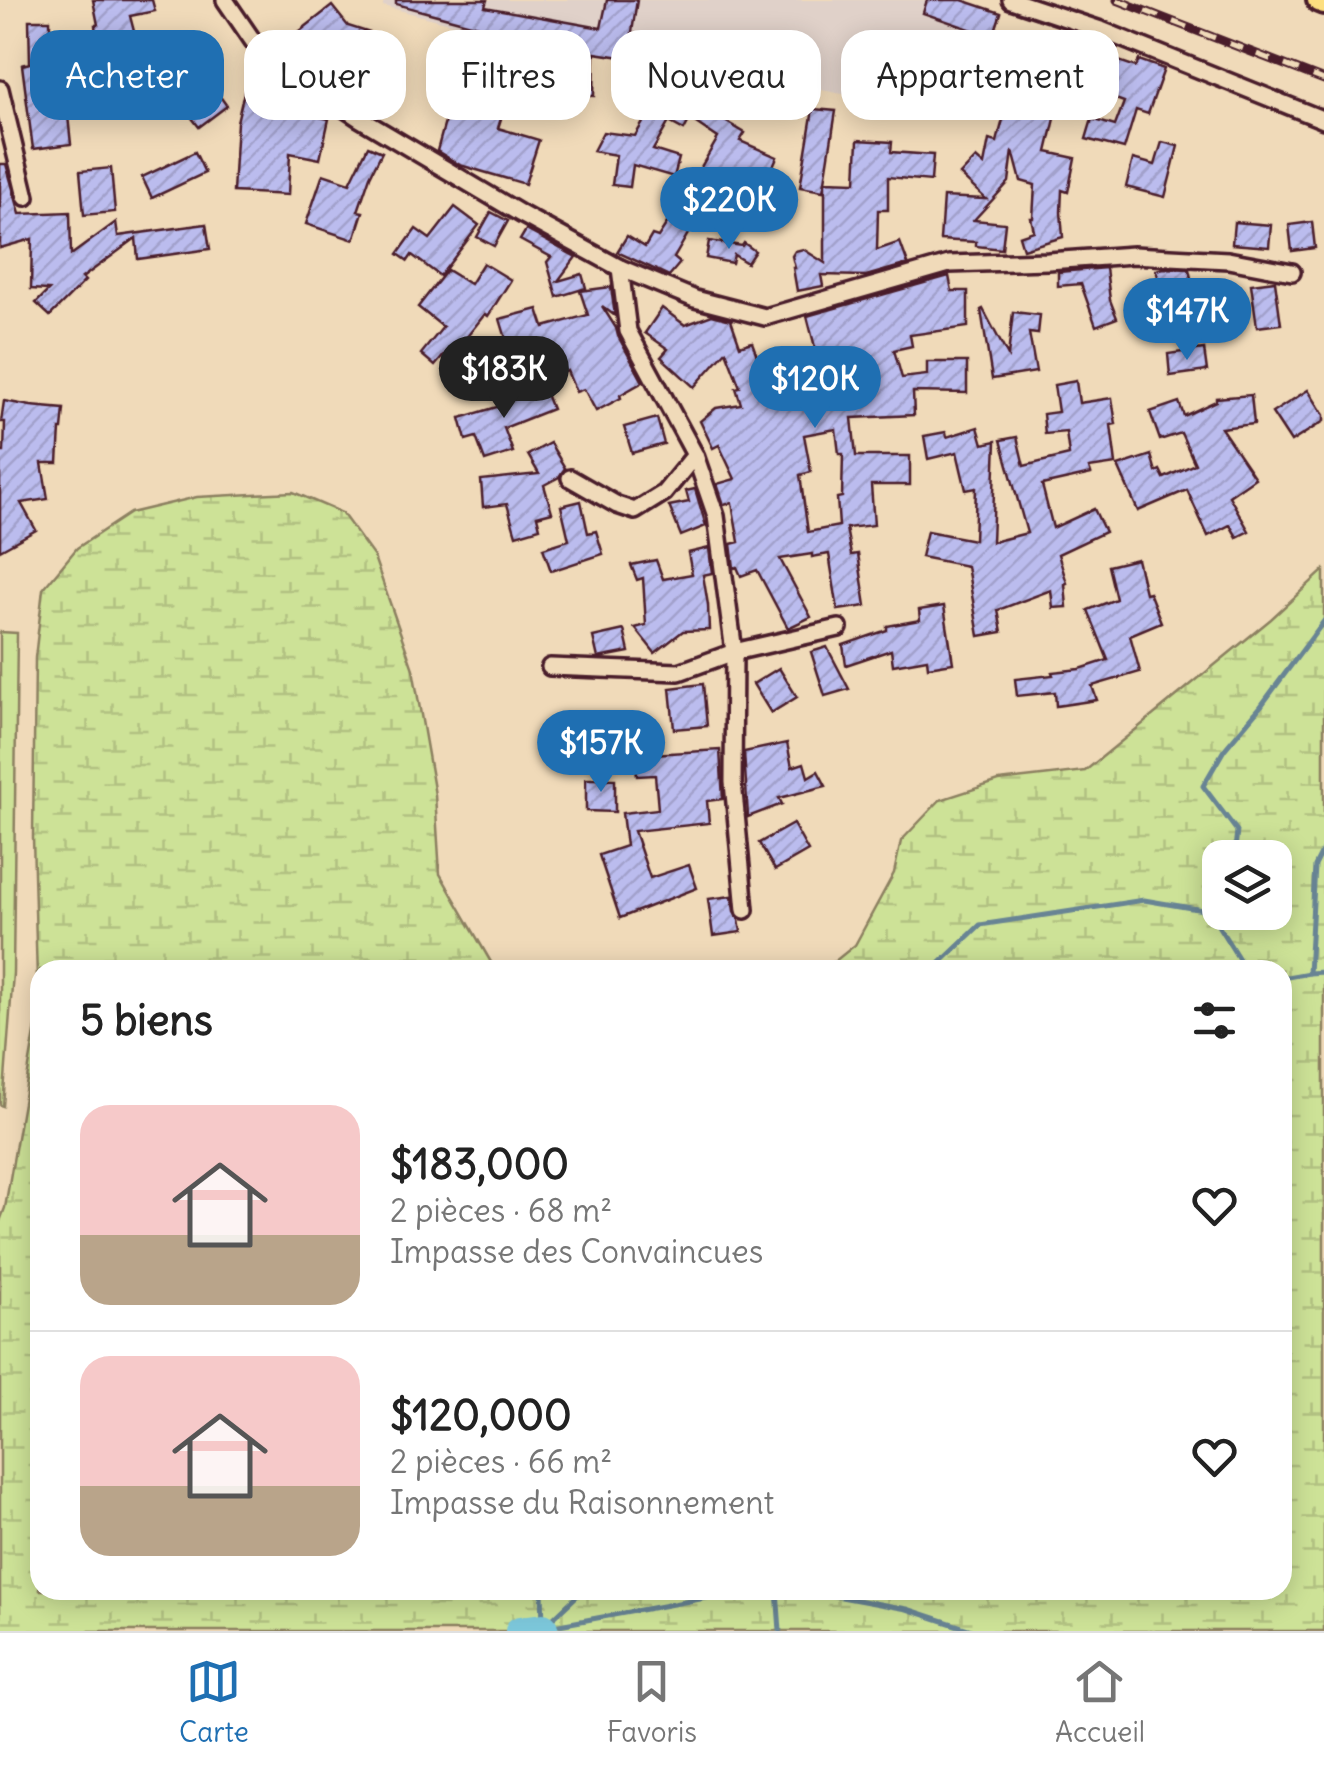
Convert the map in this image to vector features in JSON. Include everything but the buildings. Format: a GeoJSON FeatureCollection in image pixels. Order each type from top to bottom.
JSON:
{"type":"FeatureCollection","features":[{"type":"Feature","properties":{"kind":"street"},"geometry":{"type":"LineString","coordinates":[[224,0],[262,54],[359,118],[521,214],[620,268],[695,299],[765,317],[949,264],[1133,255],[1228,260],[1292,272]]}},
{"type":"Feature","properties":{"kind":"street"},"geometry":{"type":"LineString","coordinates":[[1011,0],[1101,30],[1324,120]]}},
{"type":"Feature","properties":{"kind":"street"},"geometry":{"type":"LineString","coordinates":[[0,90],[26,197]]}},
{"type":"Feature","properties":{"kind":"street"},"geometry":{"type":"LineString","coordinates":[[620,268],[628,331],[695,456],[716,516],[734,652],[733,782],[744,910]]}},
{"type":"Feature","properties":{"kind":"street"},"geometry":{"type":"LineString","coordinates":[[570,478],[635,511],[664,493],[695,456]]}},
{"type":"Feature","properties":{"kind":"street"},"geometry":{"type":"LineString","coordinates":[[550,667],[679,672],[734,652],[838,628]]}},
{"type":"Feature","properties":{"kind":"shaded area"},"geometry":{"type":"Polygon","coordinates":[[[384,0],[965,0],[1001,13],[995,30],[841,30],[841,94],[821,90],[821,30],[611,30],[611,54],[591,51],[591,30],[477,30],[383,6],[384,0]]]}},
{"type":"Feature","properties":{"kind":"green space"},"geometry":{"type":"Polygon","coordinates":[[[293,492],[342,513],[374,557],[413,669],[435,795],[440,874],[490,960],[36,960],[35,658],[43,589],[77,548],[130,513],[197,497],[293,492]]]}},
{"type":"Feature","properties":{"kind":"green space"},"geometry":{"type":"Polygon","coordinates":[[[1324,570],[1324,1631],[0,1631],[0,1221],[30,1062],[30,1600],[1292,1600],[1292,960],[836,960],[855,945],[894,873],[901,841],[940,800],[999,781],[1085,771],[1271,619],[1324,570]]]}},
{"type":"Feature","properties":{"kind":"green space"},"geometry":{"type":"Polygon","coordinates":[[[0,632],[17,633],[13,973],[3,1106],[0,1105],[0,632]]]}},
{"type":"Feature","properties":{"kind":"waterway"},"geometry":{"type":"LineString","coordinates":[[1236,840],[1237,831],[1203,786],[1224,750],[1324,621]]}},
{"type":"Feature","properties":{"kind":"waterway"},"geometry":{"type":"LineString","coordinates":[[1292,976],[1309,973],[1315,866],[1324,848]]}},
{"type":"Feature","properties":{"kind":"waterway"},"geometry":{"type":"LineString","coordinates":[[943,960],[980,925],[1144,900],[1209,911],[1240,960]]}},
{"type":"Feature","properties":{"kind":"waterway"},"geometry":{"type":"LineString","coordinates":[[1309,973],[1324,972]]}},
{"type":"Feature","properties":{"kind":"waterway"},"geometry":{"type":"LineString","coordinates":[[542,1600],[543,1628]]}},
{"type":"Feature","properties":{"kind":"waterway"},"geometry":{"type":"LineString","coordinates":[[545,1626],[572,1600]]}},
{"type":"Feature","properties":{"kind":"waterway"},"geometry":{"type":"LineString","coordinates":[[543,1628],[695,1600]]}},
{"type":"Feature","properties":{"kind":"waterway"},"geometry":{"type":"LineString","coordinates":[[778,1600],[780,1631]]}},
{"type":"Feature","properties":{"kind":"waterway"},"geometry":{"type":"LineString","coordinates":[[858,1600],[907,1609],[974,1631]]}},
{"type":"Feature","properties":{"kind":"waterway"},"geometry":{"type":"LineString","coordinates":[[520,1631],[543,1628]]}},
{"type":"Feature","properties":{"kind":"railway"},"geometry":{"type":"LineString","coordinates":[[1117,0],[1324,80]]}}]}
